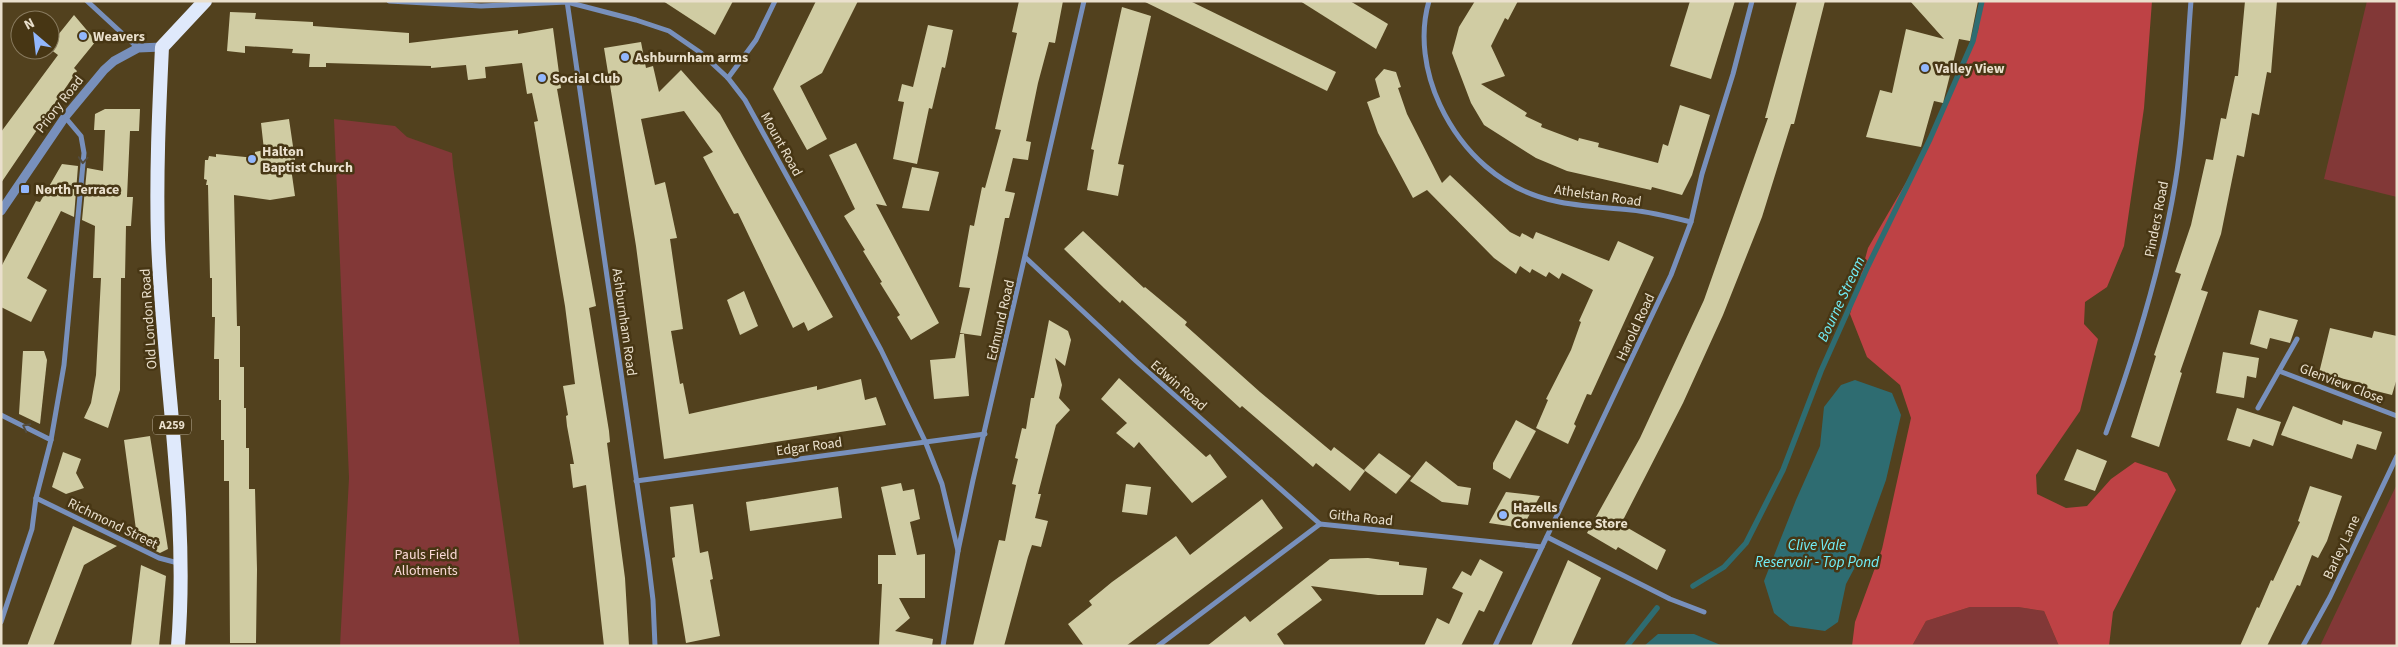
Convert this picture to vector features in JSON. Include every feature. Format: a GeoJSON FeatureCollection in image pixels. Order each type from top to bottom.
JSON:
{"type":"FeatureCollection","features":[{"type":"Feature","properties":{"kind":"highway"},"geometry":{"type":"LineString","coordinates":[[162,47],[200,3]]}},
{"type":"Feature","properties":{"kind":"highway","name":"Old London Road"},"geometry":{"type":"LineString","coordinates":[[162,47],[158,241],[182,564],[178,646]]}},
{"type":"Feature","properties":{"kind":"street"},"geometry":{"type":"LineString","coordinates":[[87,1],[138,48]]}},
{"type":"Feature","properties":{"kind":"street","name":"Mount Road"},"geometry":{"type":"LineString","coordinates":[[389,1],[481,6],[567,2],[636,20],[669,31],[701,53],[728,78],[745,100],[805,209],[926,441],[942,484],[958,551]]}},
{"type":"Feature","properties":{"kind":"street"},"geometry":{"type":"LineString","coordinates":[[728,78],[756,40],[774,1]]}},
{"type":"Feature","properties":{"kind":"street","name":"Edmund Road"},"geometry":{"type":"LineString","coordinates":[[943,646],[958,551],[1084,1]]}},
{"type":"Feature","properties":{"kind":"street","name":"Athelstan Road"},"geometry":{"type":"LineString","coordinates":[[1430,1],[1424,20],[1425,59],[1434,94],[1450,126],[1466,149],[1491,171],[1523,192],[1555,201],[1632,210],[1691,222]]}},
{"type":"Feature","properties":{"kind":"street","name":"Harold Road"},"geometry":{"type":"LineString","coordinates":[[1495,646],[1649,326],[1671,275],[1691,222],[1702,174],[1733,74],[1752,1]]}},
{"type":"Feature","properties":{"kind":"street","name":"Pinders Road"},"geometry":{"type":"LineString","coordinates":[[2106,433],[2134,354],[2156,276],[2175,183],[2184,104],[2191,1]]}},
{"type":"Feature","properties":{"kind":"street","name":"Ashburnham Road"},"geometry":{"type":"LineString","coordinates":[[567,2],[653,600],[655,646]]}},
{"type":"Feature","properties":{"kind":"street","name":"Priory Road"},"geometry":{"type":"LineString","coordinates":[[1,211],[65,117],[104,70],[114,61],[138,48],[162,47]]}},
{"type":"Feature","properties":{"kind":"street"},"geometry":{"type":"LineString","coordinates":[[1,622],[32,529],[36,498],[51,440],[64,365],[84,153],[80,136],[65,117]]}},
{"type":"Feature","properties":{"kind":"street","name":"Edwin Road"},"geometry":{"type":"LineString","coordinates":[[1026,258],[1136,361],[1320,524]]}},
{"type":"Feature","properties":{"kind":"street","name":"Glenview Close"},"geometry":{"type":"LineString","coordinates":[[2258,408],[2297,339]]}},
{"type":"Feature","properties":{"kind":"street","name":"Glenview Close"},"geometry":{"type":"LineString","coordinates":[[2279,371],[2397,416]]}},
{"type":"Feature","properties":{"kind":"street"},"geometry":{"type":"LineString","coordinates":[[1,415],[51,440]]}},
{"type":"Feature","properties":{"kind":"street","name":"Edgar Road"},"geometry":{"type":"LineString","coordinates":[[636,481],[985,434]]}},
{"type":"Feature","properties":{"kind":"street","name":"Barley Lane"},"geometry":{"type":"LineString","coordinates":[[2303,646],[2330,597],[2397,456]]}},
{"type":"Feature","properties":{"kind":"street","name":"Richmond Street"},"geometry":{"type":"LineString","coordinates":[[36,498],[159,558],[182,564]]}},
{"type":"Feature","properties":{"kind":"street","name":"Githa Road"},"geometry":{"type":"LineString","coordinates":[[1158,646],[1320,524],[1542,547]]}},
{"type":"Feature","properties":{"kind":"street"},"geometry":{"type":"LineString","coordinates":[[1548,537],[1670,599],[1704,612]]}},
{"type":"Feature","properties":{"kind":"green space"},"geometry":{"type":"Polygon","coordinates":[[[2367,1],[2397,1],[2397,197],[2324,179],[2367,1]]]}},
{"type":"Feature","properties":{"kind":"green space","name":"Pauls Field Allotments"},"geometry":{"type":"Polygon","coordinates":[[[334,119],[395,126],[407,137],[452,153],[520,646],[340,646],[349,478],[334,119]]]}},
{"type":"Feature","properties":{"kind":"green space"},"geometry":{"type":"Polygon","coordinates":[[[2397,484],[2397,646],[2320,646],[2397,484]]]}},
{"type":"Feature","properties":{"kind":"green space"},"geometry":{"type":"Polygon","coordinates":[[[1970,607],[2018,607],[2044,611],[2059,646],[1912,646],[1926,621],[1970,607]]]}},
{"type":"Feature","properties":{"kind":"shaded area"},"geometry":{"type":"Polygon","coordinates":[[[1982,1],[2152,1],[2144,108],[2124,246],[2107,287],[2085,302],[2084,324],[2098,339],[2080,411],[2036,475],[2037,494],[2066,508],[2087,506],[2111,479],[2135,462],[2167,473],[2176,490],[2113,612],[2109,646],[2059,646],[2044,611],[2018,607],[1970,607],[1926,621],[1912,646],[1852,646],[1855,622],[1882,549],[1911,418],[1900,385],[1867,357],[1850,314],[1868,248],[1930,141],[1978,31],[1982,1]]]}},
{"type":"Feature","properties":{"kind":"water","name":"Clive Vale Reservoir - Top Pond"},"geometry":{"type":"Polygon","coordinates":[[[1855,380],[1892,393],[1901,415],[1886,480],[1854,569],[1846,584],[1838,622],[1825,631],[1790,626],[1774,613],[1764,581],[1820,446],[1824,407],[1841,385],[1855,380]]]}},
{"type":"Feature","properties":{"kind":"water"},"geometry":{"type":"Polygon","coordinates":[[[1658,634],[1694,634],[1723,646],[1644,646],[1658,634]]]}},
{"type":"Feature","properties":{"kind":"building"},"geometry":{"type":"Polygon","coordinates":[[[663,1],[733,1],[715,35],[663,1]]]}},
{"type":"Feature","properties":{"kind":"building"},"geometry":{"type":"Polygon","coordinates":[[[816,1],[858,1],[822,73],[800,86],[827,139],[807,150],[773,89],[816,1]]]}},
{"type":"Feature","properties":{"kind":"building"},"geometry":{"type":"Polygon","coordinates":[[[1019,1],[1063,1],[1055,43],[1049,42],[1038,83],[1026,141],[1031,142],[1028,160],[1013,158],[1005,191],[1015,193],[1009,218],[1005,218],[981,336],[960,333],[970,288],[959,287],[970,225],[974,226],[982,187],[985,188],[1001,130],[995,129],[1017,33],[1012,32],[1019,1]]]}},
{"type":"Feature","properties":{"kind":"building"},"geometry":{"type":"Polygon","coordinates":[[[1143,1],[1190,1],[1336,72],[1327,91],[1143,1]]]}},
{"type":"Feature","properties":{"kind":"building"},"geometry":{"type":"Polygon","coordinates":[[[1300,1],[1350,1],[1388,24],[1376,49],[1300,1]]]}},
{"type":"Feature","properties":{"kind":"building"},"geometry":{"type":"Polygon","coordinates":[[[1475,1],[1518,1],[1508,20],[1505,18],[1491,46],[1505,76],[1481,84],[1527,113],[1525,116],[1542,124],[1541,127],[1578,141],[1579,138],[1599,143],[1598,147],[1658,163],[1663,144],[1668,146],[1680,105],[1710,115],[1692,175],[1682,195],[1652,187],[1651,190],[1567,171],[1536,158],[1484,125],[1471,103],[1452,53],[1459,27],[1475,1]]]}},
{"type":"Feature","properties":{"kind":"building"},"geometry":{"type":"Polygon","coordinates":[[[1690,1],[1735,1],[1711,79],[1670,66],[1690,1]]]}},
{"type":"Feature","properties":{"kind":"building"},"geometry":{"type":"Polygon","coordinates":[[[1797,1],[1825,1],[1794,124],[1791,124],[1762,217],[1723,315],[1683,403],[1621,524],[1666,550],[1657,570],[1618,547],[1616,550],[1587,533],[1640,438],[1704,300],[1768,118],[1765,118],[1797,1]]]}},
{"type":"Feature","properties":{"kind":"building"},"geometry":{"type":"Polygon","coordinates":[[[1910,1],[1978,1],[1970,41],[1959,39],[1943,103],[1934,101],[1921,147],[1866,137],[1880,90],[1892,93],[1906,29],[1944,39],[1910,1]]]}},
{"type":"Feature","properties":{"kind":"building"},"geometry":{"type":"Polygon","coordinates":[[[2245,1],[2277,1],[2271,73],[2267,72],[2259,115],[2252,113],[2244,157],[2237,155],[2221,234],[2201,290],[2208,292],[2180,372],[2182,373],[2159,447],[2131,437],[2156,356],[2154,355],[2181,274],[2175,272],[2191,225],[2206,159],[2213,160],[2221,118],[2226,119],[2235,76],[2238,76],[2245,1]]]}},
{"type":"Feature","properties":{"kind":"building"},"geometry":{"type":"Polygon","coordinates":[[[1122,7],[1151,16],[1118,164],[1124,165],[1118,196],[1087,190],[1094,150],[1091,149],[1122,7]]]}},
{"type":"Feature","properties":{"kind":"building"},"geometry":{"type":"Polygon","coordinates":[[[230,12],[256,13],[255,19],[313,22],[313,26],[409,33],[409,43],[518,30],[518,34],[553,28],[561,88],[557,89],[596,306],[589,308],[609,431],[610,442],[607,443],[625,578],[629,646],[604,646],[586,485],[573,488],[570,464],[574,464],[567,426],[566,416],[568,415],[563,386],[575,384],[565,306],[534,122],[538,121],[532,93],[527,94],[522,63],[485,67],[486,78],[468,80],[466,65],[431,68],[431,66],[326,63],[326,67],[309,67],[310,54],[292,53],[293,49],[245,46],[245,53],[227,51],[230,12]]]}},
{"type":"Feature","properties":{"kind":"building"},"geometry":{"type":"Polygon","coordinates":[[[74,15],[96,41],[74,68],[77,71],[1,183],[1,132],[54,60],[60,60],[60,32],[74,15]]]}},
{"type":"Feature","properties":{"kind":"building"},"geometry":{"type":"Polygon","coordinates":[[[928,25],[953,30],[945,68],[942,67],[932,109],[929,108],[917,164],[893,159],[904,102],[898,101],[902,84],[913,87],[928,25]]]}},
{"type":"Feature","properties":{"kind":"building"},"geometry":{"type":"Polygon","coordinates":[[[641,42],[646,68],[653,66],[659,92],[681,70],[720,114],[833,317],[808,331],[804,322],[793,328],[738,213],[734,214],[703,157],[713,152],[684,111],[641,119],[655,185],[665,182],[677,238],[670,239],[683,329],[671,331],[680,384],[683,383],[689,414],[817,386],[817,390],[861,379],[865,400],[876,397],[886,425],[664,459],[636,246],[604,48],[641,42]]]}},
{"type":"Feature","properties":{"kind":"building"},"geometry":{"type":"Polygon","coordinates":[[[1384,69],[1396,72],[1401,87],[1398,88],[1407,114],[1442,183],[1450,175],[1510,232],[1520,237],[1522,233],[1533,239],[1536,232],[1609,261],[1618,241],[1654,257],[1591,395],[1587,394],[1568,444],[1536,428],[1548,400],[1546,399],[1571,350],[1581,322],[1579,321],[1593,290],[1562,273],[1559,279],[1549,272],[1546,277],[1532,269],[1530,273],[1520,266],[1516,274],[1494,258],[1427,190],[1413,198],[1378,133],[1367,102],[1380,97],[1375,79],[1384,69]]]}},
{"type":"Feature","properties":{"kind":"building"},"geometry":{"type":"Polygon","coordinates":[[[105,109],[140,109],[139,131],[130,131],[127,197],[133,197],[131,226],[126,226],[125,278],[121,278],[120,390],[108,428],[84,418],[91,403],[96,375],[101,278],[93,278],[95,226],[82,220],[87,168],[103,171],[105,130],[94,130],[95,114],[105,109]]]}},
{"type":"Feature","properties":{"kind":"building"},"geometry":{"type":"Polygon","coordinates":[[[289,119],[295,160],[290,161],[295,196],[270,200],[234,195],[237,326],[240,326],[240,367],[244,367],[246,448],[249,448],[249,489],[255,489],[257,569],[256,643],[230,643],[229,481],[224,481],[224,440],[221,440],[221,400],[219,400],[219,359],[214,359],[215,317],[212,317],[208,185],[206,185],[207,180],[204,179],[205,160],[208,160],[209,156],[216,157],[216,154],[255,158],[255,152],[264,150],[261,123],[289,119]]]}},
{"type":"Feature","properties":{"kind":"building"},"geometry":{"type":"Polygon","coordinates":[[[856,143],[887,206],[876,204],[939,323],[911,340],[897,317],[900,315],[863,251],[865,250],[844,216],[855,209],[829,155],[856,143]]]}},
{"type":"Feature","properties":{"kind":"building"},"geometry":{"type":"Polygon","coordinates":[[[62,164],[78,166],[74,217],[61,211],[27,278],[47,290],[31,322],[1,307],[1,267],[36,201],[40,202],[62,164]]]}},
{"type":"Feature","properties":{"kind":"building"},"geometry":{"type":"Polygon","coordinates":[[[912,167],[939,172],[929,211],[902,208],[912,167]]]}},
{"type":"Feature","properties":{"kind":"building"},"geometry":{"type":"Polygon","coordinates":[[[1083,231],[1144,288],[1187,322],[1185,325],[1260,392],[1331,451],[1334,447],[1365,471],[1350,491],[1316,463],[1313,467],[1242,406],[1240,408],[1122,300],[1120,303],[1104,288],[1064,249],[1083,231]]]}},
{"type":"Feature","properties":{"kind":"building"},"geometry":{"type":"Polygon","coordinates":[[[744,291],[758,326],[740,335],[727,300],[744,291]]]}},
{"type":"Feature","properties":{"kind":"building"},"geometry":{"type":"Polygon","coordinates":[[[2259,310],[2298,320],[2290,343],[2270,338],[2267,349],[2250,344],[2259,310]]]}},
{"type":"Feature","properties":{"kind":"building"},"geometry":{"type":"Polygon","coordinates":[[[1049,320],[1068,331],[1071,340],[1065,366],[1055,358],[1062,385],[1059,398],[1070,410],[1056,425],[1038,494],[1041,494],[1035,518],[1048,521],[1041,547],[1032,545],[1004,646],[973,646],[999,540],[1005,541],[1016,485],[1012,484],[1018,459],[1015,458],[1022,428],[1026,429],[1031,398],[1034,398],[1049,320]]]}},
{"type":"Feature","properties":{"kind":"building"},"geometry":{"type":"Polygon","coordinates":[[[2330,328],[2372,338],[2374,331],[2397,336],[2397,378],[2392,395],[2360,387],[2361,383],[2319,373],[2330,328]]]}},
{"type":"Feature","properties":{"kind":"building"},"geometry":{"type":"Polygon","coordinates":[[[960,334],[964,334],[969,396],[934,399],[930,360],[955,358],[960,334]]]}},
{"type":"Feature","properties":{"kind":"building"},"geometry":{"type":"Polygon","coordinates":[[[23,351],[44,351],[47,360],[40,424],[19,414],[23,351]]]}},
{"type":"Feature","properties":{"kind":"building"},"geometry":{"type":"Polygon","coordinates":[[[2223,352],[2259,358],[2256,378],[2247,376],[2244,398],[2216,393],[2223,352]]]}},
{"type":"Feature","properties":{"kind":"building"},"geometry":{"type":"Polygon","coordinates":[[[1119,378],[1206,457],[1210,454],[1227,477],[1192,503],[1139,442],[1134,448],[1116,433],[1127,423],[1101,399],[1119,378]]]}},
{"type":"Feature","properties":{"kind":"building"},"geometry":{"type":"Polygon","coordinates":[[[2293,406],[2342,425],[2343,420],[2382,432],[2376,450],[2357,444],[2352,459],[2281,435],[2293,406]]]}},
{"type":"Feature","properties":{"kind":"building"},"geometry":{"type":"Polygon","coordinates":[[[2237,408],[2281,422],[2273,446],[2253,439],[2250,447],[2227,440],[2237,408]]]}},
{"type":"Feature","properties":{"kind":"building"},"geometry":{"type":"Polygon","coordinates":[[[1516,420],[1536,431],[1510,479],[1493,469],[1493,463],[1516,420]]]}},
{"type":"Feature","properties":{"kind":"building"},"geometry":{"type":"Polygon","coordinates":[[[150,436],[168,549],[160,553],[143,545],[144,541],[137,537],[124,440],[150,436]]]}},
{"type":"Feature","properties":{"kind":"building"},"geometry":{"type":"Polygon","coordinates":[[[2077,449],[2107,461],[2095,491],[2064,480],[2077,449]]]}},
{"type":"Feature","properties":{"kind":"building"},"geometry":{"type":"Polygon","coordinates":[[[63,452],[81,459],[76,473],[84,488],[66,494],[52,487],[63,452]]]}},
{"type":"Feature","properties":{"kind":"building"},"geometry":{"type":"Polygon","coordinates":[[[1379,453],[1411,476],[1396,494],[1364,470],[1379,453]]]}},
{"type":"Feature","properties":{"kind":"building"},"geometry":{"type":"Polygon","coordinates":[[[1426,461],[1458,486],[1471,488],[1468,505],[1442,502],[1410,481],[1426,461]]]}},
{"type":"Feature","properties":{"kind":"building"},"geometry":{"type":"Polygon","coordinates":[[[901,483],[903,491],[914,489],[920,519],[910,522],[917,555],[925,554],[925,598],[899,598],[910,618],[895,631],[933,639],[932,646],[879,646],[882,584],[878,584],[878,555],[896,555],[881,487],[901,483]]]}},
{"type":"Feature","properties":{"kind":"building"},"geometry":{"type":"Polygon","coordinates":[[[1126,484],[1151,487],[1147,515],[1122,512],[1126,484]]]}},
{"type":"Feature","properties":{"kind":"building"},"geometry":{"type":"Polygon","coordinates":[[[2310,486],[2342,496],[2327,541],[2318,558],[2312,555],[2300,586],[2297,585],[2267,646],[2240,646],[2257,607],[2259,608],[2271,580],[2273,581],[2300,522],[2298,521],[2310,486]]]}},
{"type":"Feature","properties":{"kind":"building"},"geometry":{"type":"Polygon","coordinates":[[[838,487],[842,518],[750,531],[746,502],[838,487]]]}},
{"type":"Feature","properties":{"kind":"building"},"geometry":{"type":"Polygon","coordinates":[[[1506,492],[1540,496],[1522,528],[1489,523],[1506,492]]]}},
{"type":"Feature","properties":{"kind":"building"},"geometry":{"type":"Polygon","coordinates":[[[1262,499],[1283,528],[1126,646],[1084,646],[1068,624],[1092,605],[1089,601],[1112,582],[1176,536],[1190,555],[1262,499]]]}},
{"type":"Feature","properties":{"kind":"building"},"geometry":{"type":"Polygon","coordinates":[[[693,504],[700,553],[708,551],[713,579],[710,580],[720,636],[686,643],[672,558],[675,557],[670,507],[693,504]]]}},
{"type":"Feature","properties":{"kind":"building"},"geometry":{"type":"Polygon","coordinates":[[[73,526],[117,546],[84,565],[53,646],[27,646],[73,526]]]}},
{"type":"Feature","properties":{"kind":"building"},"geometry":{"type":"Polygon","coordinates":[[[1368,558],[1399,562],[1399,565],[1427,568],[1423,595],[1378,595],[1311,586],[1322,600],[1277,634],[1285,646],[1207,646],[1245,616],[1250,622],[1330,559],[1368,558]]]}},
{"type":"Feature","properties":{"kind":"building"},"geometry":{"type":"Polygon","coordinates":[[[1480,559],[1503,572],[1484,612],[1479,610],[1461,646],[1424,646],[1437,618],[1449,624],[1463,593],[1452,588],[1462,571],[1471,576],[1480,559]]]}},
{"type":"Feature","properties":{"kind":"building"},"geometry":{"type":"Polygon","coordinates":[[[1568,560],[1601,578],[1571,646],[1531,646],[1568,560]]]}},
{"type":"Feature","properties":{"kind":"building"},"geometry":{"type":"Polygon","coordinates":[[[141,565],[166,576],[159,646],[131,646],[141,565]]]}},
{"type":"Feature","properties":{"kind":"waterway","name":"Bourne Stream"},"geometry":{"type":"LineString","coordinates":[[1693,586],[1724,567],[1746,543],[1783,470],[1821,371],[1868,266],[1930,139],[1973,41],[1982,1]]}},
{"type":"Feature","properties":{"kind":"waterway","name":"Bourne Stream"},"geometry":{"type":"LineString","coordinates":[[1627,646],[1657,608]]}},
{"type":"Feature","properties":{"kind":"place","name":"Weavers"},"geometry":{"type":"Point","coordinates":[83,36]}},
{"type":"Feature","properties":{"kind":"place","name":"Ashburnham arms"},"geometry":{"type":"Point","coordinates":[625,57]}},
{"type":"Feature","properties":{"kind":"place","name":"Valley View"},"geometry":{"type":"Point","coordinates":[1925,68]}},
{"type":"Feature","properties":{"kind":"place","name":"Social Club"},"geometry":{"type":"Point","coordinates":[542,78]}},
{"type":"Feature","properties":{"kind":"place","name":"Halton Baptist Church"},"geometry":{"type":"Point","coordinates":[252,159]}},
{"type":"Feature","properties":{"kind":"place","name":"North Terrace"},"geometry":{"type":"Point","coordinates":[25,189]}},
{"type":"Feature","properties":{"kind":"place","name":"Hazells Convenience Store"},"geometry":{"type":"Point","coordinates":[1503,515]}}]}
